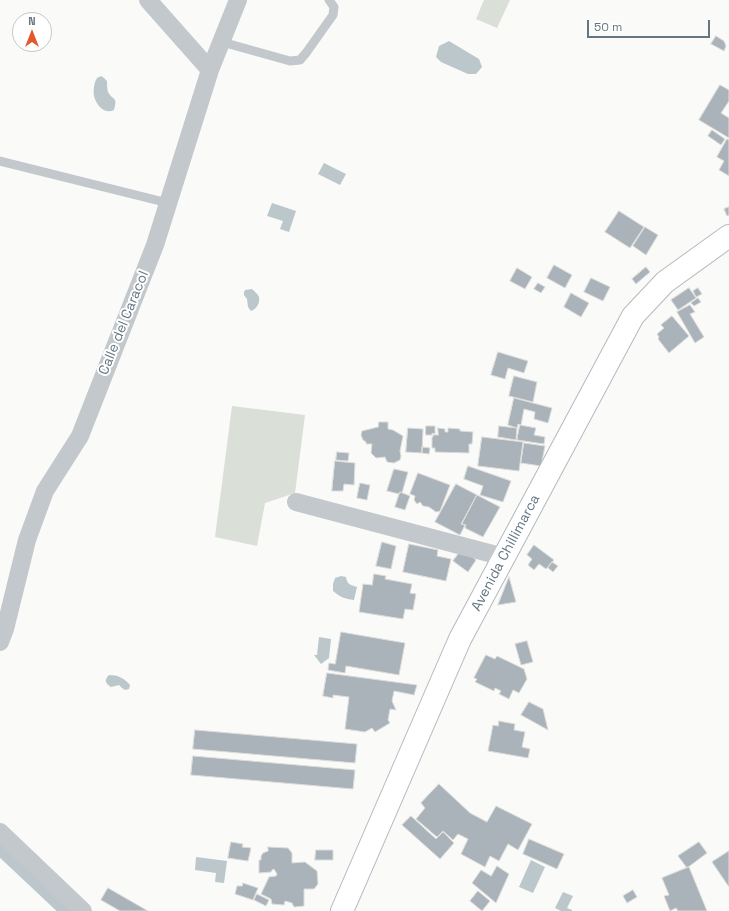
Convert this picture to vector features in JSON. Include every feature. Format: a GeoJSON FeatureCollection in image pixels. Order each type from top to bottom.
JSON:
{"type":"FeatureCollection","features":[{"type":"Feature","properties":{"kind":"street"},"geometry":{"type":"LineString","coordinates":[[148,0],[210,70]]}},
{"type":"Feature","properties":{"kind":"street","name":"Calle del Caracol"},"geometry":{"type":"LineString","coordinates":[[0,642],[5,628],[27,540],[45,491],[80,436],[156,245],[210,70],[238,0]]}},
{"type":"Feature","properties":{"kind":"street","name":"Avenida Chillimarca"},"geometry":{"type":"LineString","coordinates":[[342,911],[460,639],[633,316],[665,282],[729,236]]}},
{"type":"Feature","properties":{"kind":"street"},"geometry":{"type":"LineString","coordinates":[[296,502],[504,557]]}},
{"type":"Feature","properties":{"kind":"street"},"geometry":{"type":"LineString","coordinates":[[0,832],[83,911]]}},
{"type":"Feature","properties":{"kind":"lane"},"geometry":{"type":"LineString","coordinates":[[222,42],[290,61],[300,60],[333,15],[334,7],[329,0]]}},
{"type":"Feature","properties":{"kind":"lane"},"geometry":{"type":"LineString","coordinates":[[0,161],[168,203]]}},
{"type":"Feature","properties":{"kind":"shaded area"},"geometry":{"type":"Polygon","coordinates":[[[484,0],[510,0],[497,28],[476,19],[484,0]]]}},
{"type":"Feature","properties":{"kind":"shaded area"},"geometry":{"type":"Polygon","coordinates":[[[449,41],[479,59],[482,67],[476,74],[468,74],[441,62],[436,57],[439,46],[449,41]]]}},
{"type":"Feature","properties":{"kind":"shaded area"},"geometry":{"type":"Polygon","coordinates":[[[101,76],[107,81],[108,92],[115,101],[114,110],[111,111],[101,108],[94,96],[95,82],[97,78],[101,76]]]}},
{"type":"Feature","properties":{"kind":"shaded area"},"geometry":{"type":"Polygon","coordinates":[[[324,163],[346,174],[340,185],[318,174],[324,163]]]}},
{"type":"Feature","properties":{"kind":"shaded area"},"geometry":{"type":"Polygon","coordinates":[[[272,203],[296,211],[289,232],[280,229],[283,221],[267,216],[272,203]]]}},
{"type":"Feature","properties":{"kind":"shaded area"},"geometry":{"type":"Polygon","coordinates":[[[252,289],[258,295],[259,299],[256,307],[251,311],[248,307],[244,292],[245,290],[252,289]]]}},
{"type":"Feature","properties":{"kind":"shaded area"},"geometry":{"type":"Polygon","coordinates":[[[232,406],[305,415],[295,493],[265,503],[257,546],[215,537],[232,406]]]}},
{"type":"Feature","properties":{"kind":"shaded area"},"geometry":{"type":"Polygon","coordinates":[[[341,576],[346,577],[349,584],[357,587],[354,600],[338,595],[333,591],[335,578],[341,576]]]}},
{"type":"Feature","properties":{"kind":"shaded area"},"geometry":{"type":"Polygon","coordinates":[[[319,637],[331,639],[329,658],[321,664],[314,655],[317,655],[319,637]]]}},
{"type":"Feature","properties":{"kind":"shaded area"},"geometry":{"type":"Polygon","coordinates":[[[109,675],[118,676],[125,680],[130,685],[129,689],[125,690],[119,685],[111,687],[106,681],[106,678],[109,675]]]}},
{"type":"Feature","properties":{"kind":"shaded area"},"geometry":{"type":"Polygon","coordinates":[[[196,857],[227,861],[224,883],[215,882],[216,873],[195,870],[196,857]]]}},
{"type":"Feature","properties":{"kind":"shaded area"},"geometry":{"type":"Polygon","coordinates":[[[531,860],[545,867],[533,893],[519,887],[531,860]]]}},
{"type":"Feature","properties":{"kind":"shaded area"},"geometry":{"type":"Polygon","coordinates":[[[563,892],[573,896],[567,908],[572,911],[561,911],[555,908],[563,892]]]}},
{"type":"Feature","properties":{"kind":"building"},"geometry":{"type":"Polygon","coordinates":[[[716,36],[724,41],[726,46],[724,51],[711,44],[716,36]]]}},
{"type":"Feature","properties":{"kind":"building"},"geometry":{"type":"Polygon","coordinates":[[[720,85],[729,90],[729,101],[721,113],[729,118],[729,138],[699,120],[720,85]]]}},
{"type":"Feature","properties":{"kind":"building"},"geometry":{"type":"Polygon","coordinates":[[[712,130],[725,139],[721,145],[708,136],[712,130]]]}},
{"type":"Feature","properties":{"kind":"building"},"geometry":{"type":"Polygon","coordinates":[[[727,139],[729,140],[729,176],[719,170],[724,161],[717,157],[727,139]]]}},
{"type":"Feature","properties":{"kind":"building"},"geometry":{"type":"Polygon","coordinates":[[[729,207],[729,215],[727,216],[724,209],[729,207]]]}},
{"type":"Feature","properties":{"kind":"building"},"geometry":{"type":"Polygon","coordinates":[[[619,211],[644,227],[630,248],[605,232],[619,211]]]}},
{"type":"Feature","properties":{"kind":"building"},"geometry":{"type":"Polygon","coordinates":[[[645,227],[658,235],[646,255],[633,246],[645,227]]]}},
{"type":"Feature","properties":{"kind":"building"},"geometry":{"type":"Polygon","coordinates":[[[554,265],[572,275],[565,288],[547,278],[554,265]]]}},
{"type":"Feature","properties":{"kind":"building"},"geometry":{"type":"Polygon","coordinates":[[[646,267],[650,272],[636,284],[632,279],[646,267]]]}},
{"type":"Feature","properties":{"kind":"building"},"geometry":{"type":"Polygon","coordinates":[[[517,268],[532,277],[525,289],[510,281],[517,268]]]}},
{"type":"Feature","properties":{"kind":"building"},"geometry":{"type":"Polygon","coordinates":[[[591,278],[610,287],[603,301],[584,292],[591,278]]]}},
{"type":"Feature","properties":{"kind":"building"},"geometry":{"type":"Polygon","coordinates":[[[538,283],[545,287],[541,293],[534,289],[538,283]]]}},
{"type":"Feature","properties":{"kind":"building"},"geometry":{"type":"Polygon","coordinates":[[[689,288],[696,298],[678,310],[671,300],[689,288]]]}},
{"type":"Feature","properties":{"kind":"building"},"geometry":{"type":"Polygon","coordinates":[[[698,288],[702,294],[696,297],[693,291],[698,288]]]}},
{"type":"Feature","properties":{"kind":"building"},"geometry":{"type":"Polygon","coordinates":[[[571,293],[589,303],[581,317],[564,307],[571,293]]]}},
{"type":"Feature","properties":{"kind":"building"},"geometry":{"type":"Polygon","coordinates":[[[698,298],[701,302],[694,306],[691,303],[698,298]]]}},
{"type":"Feature","properties":{"kind":"building"},"geometry":{"type":"Polygon","coordinates":[[[690,305],[695,312],[690,314],[704,337],[695,343],[677,312],[690,305]]]}},
{"type":"Feature","properties":{"kind":"building"},"geometry":{"type":"Polygon","coordinates":[[[672,316],[689,336],[669,353],[658,339],[659,337],[657,334],[664,328],[661,325],[672,316]]]}},
{"type":"Feature","properties":{"kind":"building"},"geometry":{"type":"Polygon","coordinates":[[[498,352],[528,361],[524,373],[508,368],[505,379],[491,375],[498,352]]]}},
{"type":"Feature","properties":{"kind":"building"},"geometry":{"type":"Polygon","coordinates":[[[514,376],[537,382],[533,402],[509,396],[514,376]]]}},
{"type":"Feature","properties":{"kind":"building"},"geometry":{"type":"Polygon","coordinates":[[[514,398],[552,408],[548,423],[534,419],[535,412],[524,409],[521,425],[518,424],[517,428],[508,425],[514,398]]]}},
{"type":"Feature","properties":{"kind":"building"},"geometry":{"type":"Polygon","coordinates":[[[379,422],[388,422],[388,429],[393,430],[403,436],[400,460],[394,463],[387,462],[385,457],[376,458],[371,453],[372,444],[366,444],[361,435],[362,431],[378,427],[379,422]]]}},
{"type":"Feature","properties":{"kind":"building"},"geometry":{"type":"Polygon","coordinates":[[[520,425],[536,428],[534,435],[545,437],[544,444],[517,440],[520,425]]]}},
{"type":"Feature","properties":{"kind":"building"},"geometry":{"type":"Polygon","coordinates":[[[426,426],[435,426],[435,434],[432,433],[432,435],[426,435],[426,426]]]}},
{"type":"Feature","properties":{"kind":"building"},"geometry":{"type":"Polygon","coordinates":[[[499,426],[517,428],[516,440],[498,437],[499,426]]]}},
{"type":"Feature","properties":{"kind":"building"},"geometry":{"type":"Polygon","coordinates":[[[408,428],[423,429],[422,453],[406,452],[408,428]]]}},
{"type":"Feature","properties":{"kind":"building"},"geometry":{"type":"Polygon","coordinates":[[[438,428],[445,429],[445,432],[448,432],[448,428],[473,432],[472,444],[469,444],[469,453],[435,452],[435,448],[432,448],[432,437],[433,435],[438,435],[438,428]]]}},
{"type":"Feature","properties":{"kind":"building"},"geometry":{"type":"Polygon","coordinates":[[[482,437],[523,442],[519,471],[478,466],[482,437]]]}},
{"type":"Feature","properties":{"kind":"building"},"geometry":{"type":"Polygon","coordinates":[[[524,443],[545,446],[541,466],[521,463],[524,443]]]}},
{"type":"Feature","properties":{"kind":"building"},"geometry":{"type":"Polygon","coordinates":[[[422,447],[430,448],[429,454],[422,453],[422,447]]]}},
{"type":"Feature","properties":{"kind":"building"},"geometry":{"type":"Polygon","coordinates":[[[337,452],[349,453],[348,461],[336,460],[337,452]]]}},
{"type":"Feature","properties":{"kind":"building"},"geometry":{"type":"Polygon","coordinates":[[[335,461],[355,463],[354,485],[344,484],[343,491],[332,491],[335,461]]]}},
{"type":"Feature","properties":{"kind":"building"},"geometry":{"type":"Polygon","coordinates":[[[468,466],[511,481],[503,502],[480,495],[483,486],[464,479],[468,466]]]}},
{"type":"Feature","properties":{"kind":"building"},"geometry":{"type":"Polygon","coordinates":[[[394,469],[408,472],[402,493],[400,492],[399,494],[387,491],[394,469]]]}},
{"type":"Feature","properties":{"kind":"building"},"geometry":{"type":"Polygon","coordinates":[[[418,473],[450,485],[440,511],[436,512],[429,507],[423,506],[420,502],[417,504],[414,500],[415,496],[410,494],[418,473]]]}},
{"type":"Feature","properties":{"kind":"building"},"geometry":{"type":"Polygon","coordinates":[[[360,483],[370,485],[367,500],[357,498],[360,483]]]}},
{"type":"Feature","properties":{"kind":"building"},"geometry":{"type":"Polygon","coordinates":[[[456,484],[477,495],[461,524],[465,525],[460,535],[435,522],[456,484]]]}},
{"type":"Feature","properties":{"kind":"building"},"geometry":{"type":"Polygon","coordinates":[[[400,492],[410,496],[405,510],[395,507],[400,492]]]}},
{"type":"Feature","properties":{"kind":"building"},"geometry":{"type":"Polygon","coordinates":[[[477,495],[500,507],[483,537],[465,528],[466,525],[462,524],[477,495]]]}},
{"type":"Feature","properties":{"kind":"building"},"geometry":{"type":"Polygon","coordinates":[[[382,542],[396,546],[391,569],[376,566],[382,542]]]}},
{"type":"Feature","properties":{"kind":"building"},"geometry":{"type":"Polygon","coordinates":[[[409,544],[438,550],[437,556],[451,559],[446,581],[403,572],[409,544]]]}},
{"type":"Feature","properties":{"kind":"building"},"geometry":{"type":"Polygon","coordinates":[[[534,545],[554,560],[546,569],[539,564],[534,570],[528,565],[532,559],[527,555],[534,545]]]}},
{"type":"Feature","properties":{"kind":"building"},"geometry":{"type":"Polygon","coordinates":[[[462,549],[476,560],[468,572],[453,561],[462,549]]]}},
{"type":"Feature","properties":{"kind":"building"},"geometry":{"type":"Polygon","coordinates":[[[552,562],[558,566],[553,572],[548,568],[552,562]]]}},
{"type":"Feature","properties":{"kind":"building"},"geometry":{"type":"Polygon","coordinates":[[[374,574],[386,576],[385,579],[412,584],[410,593],[416,594],[413,610],[405,609],[403,619],[359,612],[363,584],[372,585],[374,574]]]}},
{"type":"Feature","properties":{"kind":"building"},"geometry":{"type":"Polygon","coordinates":[[[509,577],[516,602],[498,605],[509,577]]]}},
{"type":"Feature","properties":{"kind":"building"},"geometry":{"type":"Polygon","coordinates":[[[341,632],[405,643],[399,675],[346,666],[345,673],[328,670],[329,663],[335,664],[341,632]]]}},
{"type":"Feature","properties":{"kind":"building"},"geometry":{"type":"Polygon","coordinates":[[[527,641],[533,662],[521,665],[515,644],[527,641]]]}},
{"type":"Feature","properties":{"kind":"building"},"geometry":{"type":"Polygon","coordinates":[[[486,655],[495,659],[497,656],[524,669],[527,679],[519,693],[513,690],[509,699],[499,694],[501,691],[495,688],[494,691],[475,682],[477,679],[474,678],[486,655]]]}},
{"type":"Feature","properties":{"kind":"building"},"geometry":{"type":"Polygon","coordinates":[[[327,673],[417,685],[414,695],[394,691],[392,701],[396,710],[390,709],[388,720],[390,723],[375,732],[372,728],[365,732],[345,729],[349,697],[333,695],[333,698],[323,696],[327,673]]]}},
{"type":"Feature","properties":{"kind":"building"},"geometry":{"type":"Polygon","coordinates":[[[529,702],[543,709],[548,730],[521,715],[529,702]]]}},
{"type":"Feature","properties":{"kind":"building"},"geometry":{"type":"Polygon","coordinates":[[[499,721],[515,724],[514,730],[525,732],[522,747],[530,749],[528,758],[488,751],[493,725],[498,726],[499,721]]]}},
{"type":"Feature","properties":{"kind":"building"},"geometry":{"type":"Polygon","coordinates":[[[195,730],[357,744],[355,763],[193,749],[195,730]]]}},
{"type":"Feature","properties":{"kind":"building"},"geometry":{"type":"Polygon","coordinates":[[[193,756],[355,770],[353,789],[191,775],[193,756]]]}},
{"type":"Feature","properties":{"kind":"building"},"geometry":{"type":"Polygon","coordinates":[[[439,784],[470,813],[487,822],[496,806],[532,824],[518,850],[508,844],[499,861],[490,856],[485,867],[461,854],[468,839],[458,834],[453,840],[443,831],[437,837],[416,819],[425,808],[421,803],[439,784]]]}},
{"type":"Feature","properties":{"kind":"building"},"geometry":{"type":"Polygon","coordinates":[[[411,816],[436,839],[443,832],[454,843],[440,859],[402,825],[411,816]]]}},
{"type":"Feature","properties":{"kind":"building"},"geometry":{"type":"Polygon","coordinates":[[[529,839],[564,854],[557,869],[523,854],[529,839]]]}},
{"type":"Feature","properties":{"kind":"building"},"geometry":{"type":"Polygon","coordinates":[[[231,842],[243,844],[242,847],[251,848],[248,861],[228,858],[231,842]]]}},
{"type":"Feature","properties":{"kind":"building"},"geometry":{"type":"Polygon","coordinates":[[[699,842],[707,853],[687,868],[678,856],[699,842]]]}},
{"type":"Feature","properties":{"kind":"building"},"geometry":{"type":"Polygon","coordinates":[[[268,847],[288,848],[292,853],[292,863],[305,862],[317,871],[318,884],[314,889],[304,889],[304,906],[294,907],[292,903],[285,901],[284,905],[272,904],[271,899],[261,894],[269,877],[276,876],[277,874],[274,869],[271,872],[259,873],[259,860],[261,860],[263,853],[268,851],[268,847]]]}},
{"type":"Feature","properties":{"kind":"building"},"geometry":{"type":"Polygon","coordinates":[[[316,850],[333,850],[333,860],[315,860],[316,850]]]}},
{"type":"Feature","properties":{"kind":"building"},"geometry":{"type":"Polygon","coordinates":[[[729,851],[729,887],[712,862],[729,851]]]}},
{"type":"Feature","properties":{"kind":"building"},"geometry":{"type":"Polygon","coordinates":[[[497,866],[509,874],[496,903],[472,883],[481,870],[491,876],[497,866]]]}},
{"type":"Feature","properties":{"kind":"building"},"geometry":{"type":"Polygon","coordinates":[[[689,867],[707,911],[678,911],[676,908],[670,911],[664,896],[669,895],[662,878],[689,867]]]}},
{"type":"Feature","properties":{"kind":"building"},"geometry":{"type":"Polygon","coordinates":[[[243,883],[258,888],[253,900],[235,894],[237,886],[242,886],[243,883]]]}},
{"type":"Feature","properties":{"kind":"building"},"geometry":{"type":"Polygon","coordinates":[[[108,888],[148,911],[120,911],[101,900],[108,888]]]}},
{"type":"Feature","properties":{"kind":"building"},"geometry":{"type":"Polygon","coordinates":[[[633,890],[637,897],[627,903],[623,896],[633,890]]]}},
{"type":"Feature","properties":{"kind":"building"},"geometry":{"type":"Polygon","coordinates":[[[478,891],[490,901],[482,911],[470,901],[478,891]]]}},
{"type":"Feature","properties":{"kind":"building"},"geometry":{"type":"Polygon","coordinates":[[[257,894],[269,900],[266,906],[254,900],[257,894]]]}},
{"type":"Feature","properties":{"kind":"waterway"},"geometry":{"type":"LineString","coordinates":[[0,846],[69,911]]}}]}
